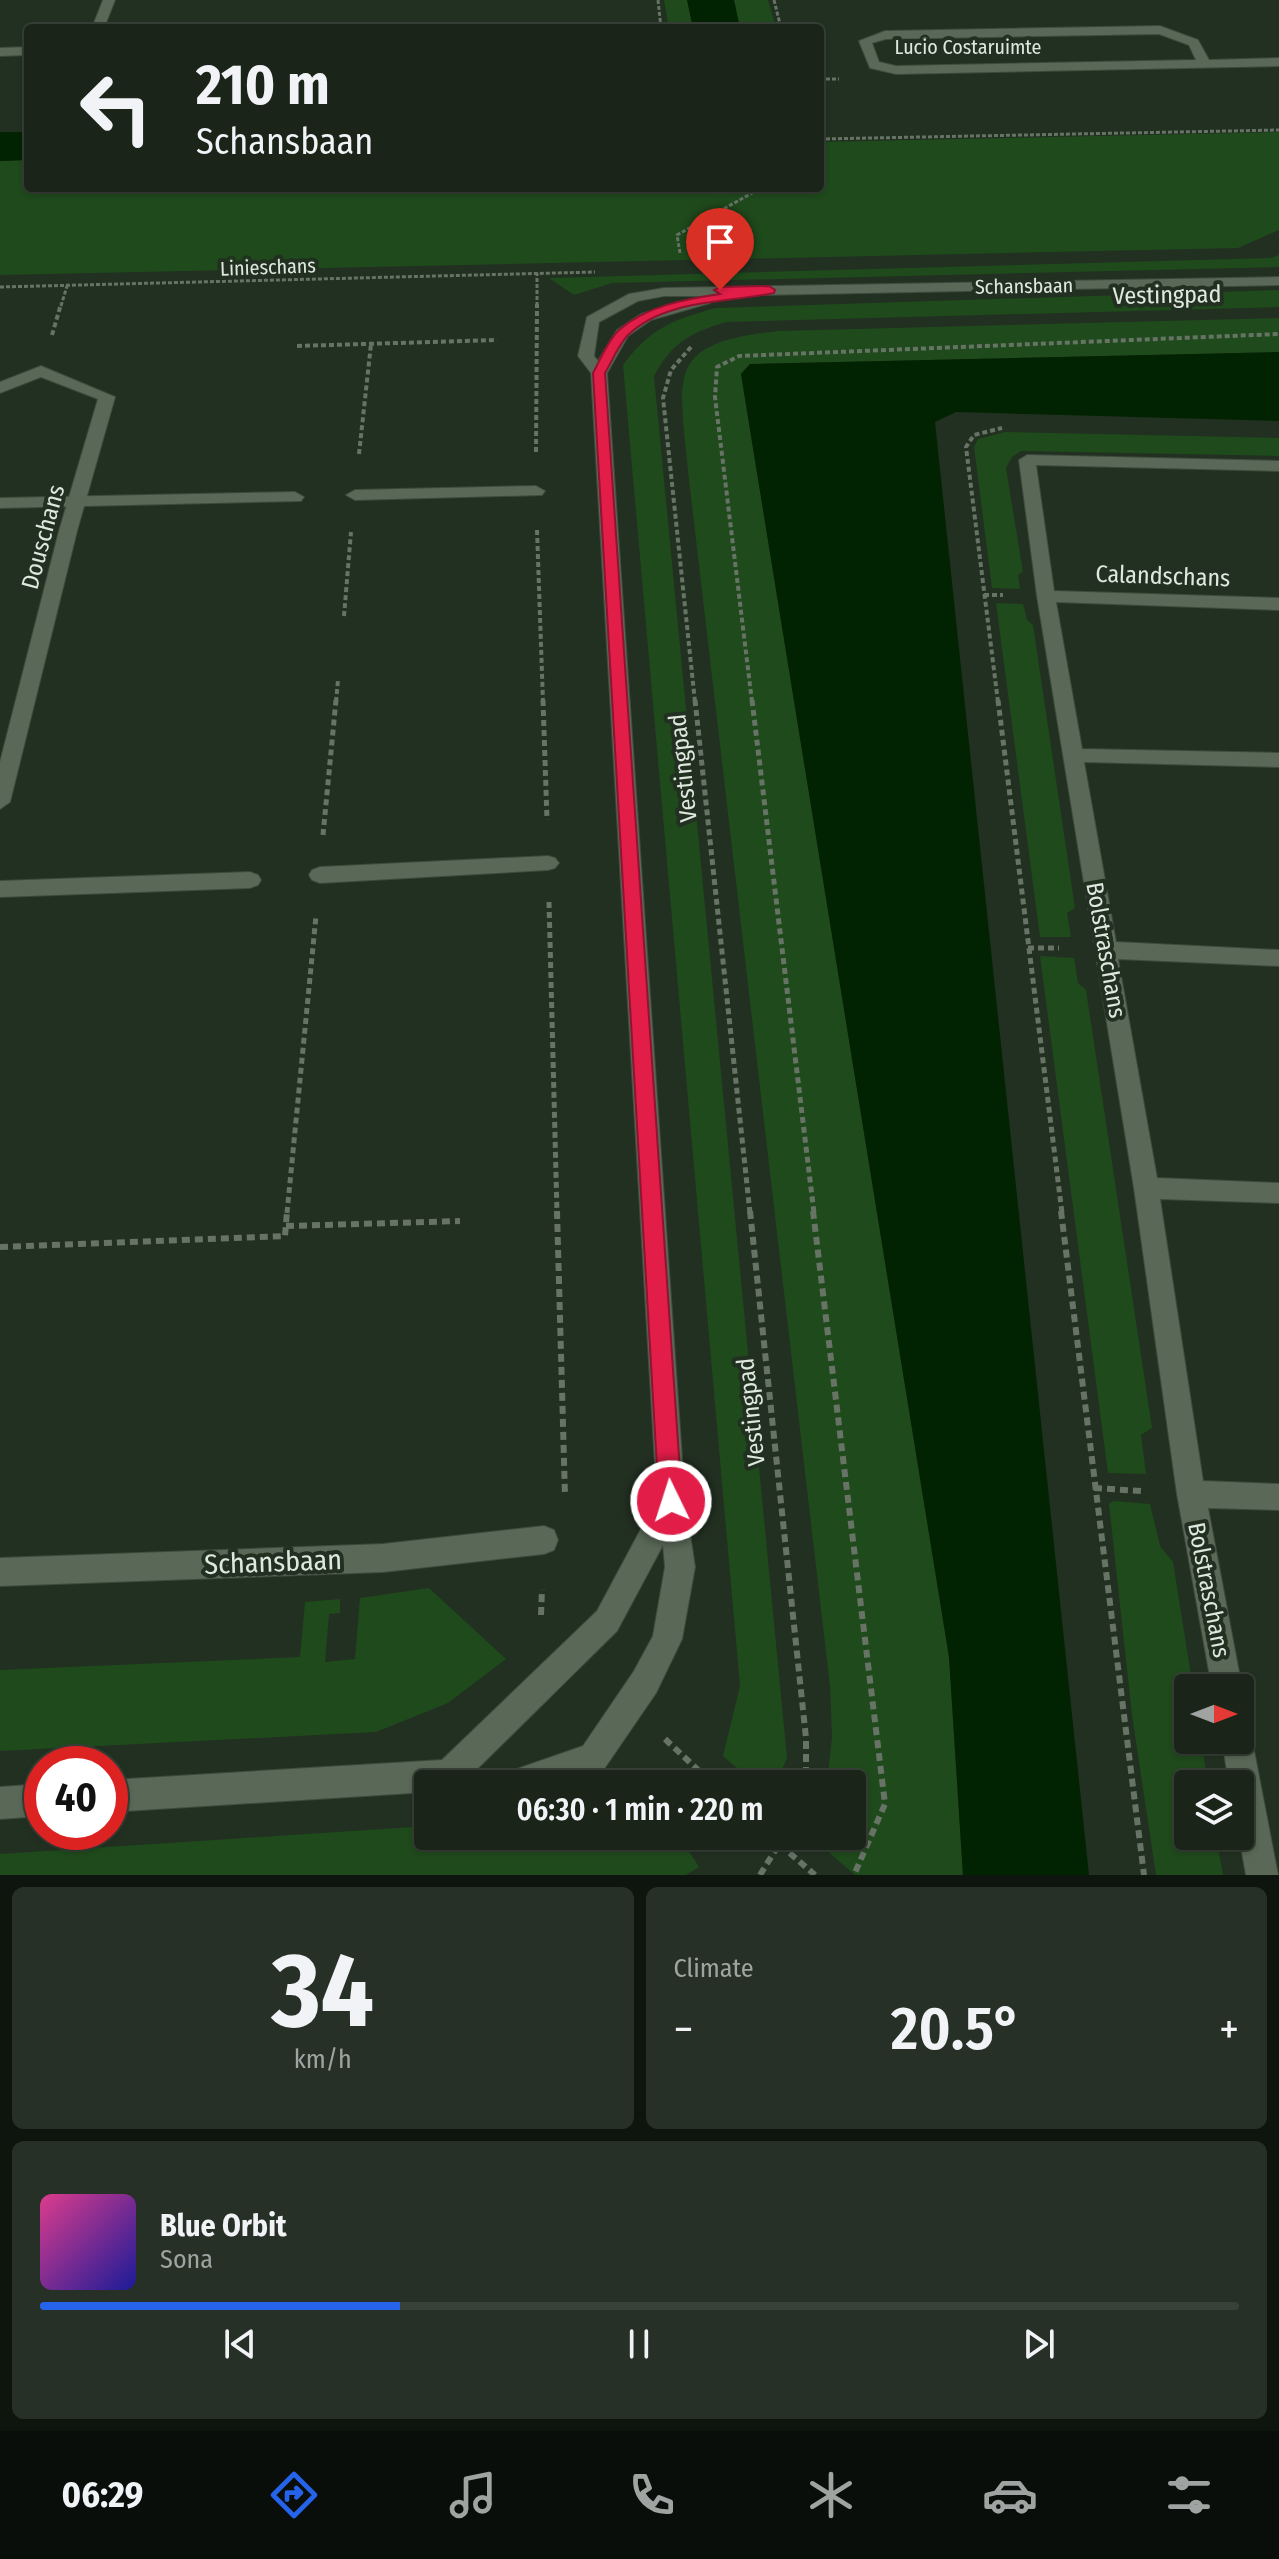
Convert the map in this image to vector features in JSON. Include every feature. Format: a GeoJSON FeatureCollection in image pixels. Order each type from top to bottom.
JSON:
{"type":"FeatureCollection","features":[{"type":"Feature","properties":{"kind":"street"},"geometry":{"type":"LineString","coordinates":[[100,24],[109,0]]}},
{"type":"Feature","properties":{"kind":"street","name":"Lucio Costaruimte"},"geometry":{"type":"LineString","coordinates":[[1204,63],[1194,43],[1160,30],[885,35],[865,41],[874,65],[896,70],[1279,62]]}},
{"type":"Feature","properties":{"kind":"street"},"geometry":{"type":"LineString","coordinates":[[0,52],[24,51]]}},
{"type":"Feature","properties":{"kind":"street","name":"Schansbaan"},"geometry":{"type":"LineString","coordinates":[[599,373],[586,356],[592,320],[634,297],[696,290],[1279,281]]}},
{"type":"Feature","properties":{"kind":"street","name":"Schansbaan"},"geometry":{"type":"LineString","coordinates":[[557,1770],[593,1758],[645,1682],[667,1639],[680,1567],[671,1501],[599,373],[622,333],[646,317],[689,302],[769,290]]}},
{"type":"Feature","properties":{"kind":"street"},"geometry":{"type":"LineString","coordinates":[[0,388],[41,371]]}},
{"type":"Feature","properties":{"kind":"street","name":"Douschans"},"geometry":{"type":"LineString","coordinates":[[0,802],[107,397],[41,371]]}},
{"type":"Feature","properties":{"kind":"street","name":"Bolstraschans"},"geometry":{"type":"LineString","coordinates":[[1224,1674],[1191,1494],[1146,1188],[1046,596],[1027,460],[1279,466]]}},
{"type":"Feature","properties":{"kind":"street"},"geometry":{"type":"LineString","coordinates":[[355,495],[536,491]]}},
{"type":"Feature","properties":{"kind":"street"},"geometry":{"type":"LineString","coordinates":[[0,503],[295,497]]}},
{"type":"Feature","properties":{"kind":"street","name":"Calandschans"},"geometry":{"type":"LineString","coordinates":[[1046,596],[1279,604]]}},
{"type":"Feature","properties":{"kind":"street"},"geometry":{"type":"LineString","coordinates":[[1073,755],[1279,760]]}},
{"type":"Feature","properties":{"kind":"street"},"geometry":{"type":"LineString","coordinates":[[320,875],[548,863]]}},
{"type":"Feature","properties":{"kind":"street"},"geometry":{"type":"LineString","coordinates":[[0,889],[250,880]]}},
{"type":"Feature","properties":{"kind":"street"},"geometry":{"type":"LineString","coordinates":[[1106,950],[1279,958]]}},
{"type":"Feature","properties":{"kind":"street"},"geometry":{"type":"LineString","coordinates":[[1146,1188],[1279,1193]]}},
{"type":"Feature","properties":{"kind":"street"},"geometry":{"type":"LineString","coordinates":[[1191,1494],[1279,1497]]}},
{"type":"Feature","properties":{"kind":"street"},"geometry":{"type":"LineString","coordinates":[[466,1770],[607,1621],[671,1501]]}},
{"type":"Feature","properties":{"kind":"street","name":"Schansbaan"},"geometry":{"type":"LineString","coordinates":[[0,1572],[383,1558],[544,1540]]}},
{"type":"Feature","properties":{"kind":"street"},"geometry":{"type":"LineString","coordinates":[[1240,1754],[1262,1875]]}},
{"type":"Feature","properties":{"kind":"street"},"geometry":{"type":"LineString","coordinates":[[128,1795],[414,1782]]}},
{"type":"Feature","properties":{"kind":"street"},"geometry":{"type":"LineString","coordinates":[[0,1803],[24,1801]]}},
{"type":"Feature","properties":{"kind":"path"},"geometry":{"type":"LineString","coordinates":[[658,0],[661,24]]}},
{"type":"Feature","properties":{"kind":"path"},"geometry":{"type":"LineString","coordinates":[[774,0],[780,24]]}},
{"type":"Feature","properties":{"kind":"path"},"geometry":{"type":"LineString","coordinates":[[824,139],[1279,130]]}},
{"type":"Feature","properties":{"kind":"path"},"geometry":{"type":"LineString","coordinates":[[681,258],[677,235],[754,192]]}},
{"type":"Feature","properties":{"kind":"path","name":"Linieschans"},"geometry":{"type":"LineString","coordinates":[[0,287],[537,273],[536,491]]}},
{"type":"Feature","properties":{"kind":"path"},"geometry":{"type":"LineString","coordinates":[[41,371],[67,286]]}},
{"type":"Feature","properties":{"kind":"path"},"geometry":{"type":"LineString","coordinates":[[854,1875],[885,1804],[716,412],[717,367],[739,356],[1279,334]]}},
{"type":"Feature","properties":{"kind":"path"},"geometry":{"type":"LineString","coordinates":[[297,346],[497,340]]}},
{"type":"Feature","properties":{"kind":"path","name":"Vestingpad"},"geometry":{"type":"LineString","coordinates":[[699,340],[682,353],[663,382],[663,398],[806,1738],[806,1770]]}},
{"type":"Feature","properties":{"kind":"path"},"geometry":{"type":"LineString","coordinates":[[1016,429],[1000,428],[974,435],[966,447],[1144,1875]]}},
{"type":"Feature","properties":{"kind":"path"},"geometry":{"type":"LineString","coordinates":[[536,491],[565,1498],[544,1540]]}},
{"type":"Feature","properties":{"kind":"path"},"geometry":{"type":"LineString","coordinates":[[0,1247],[285,1236],[338,680]]}},
{"type":"Feature","properties":{"kind":"path"},"geometry":{"type":"LineString","coordinates":[[286,1226],[460,1221]]}},
{"type":"Feature","properties":{"kind":"path"},"geometry":{"type":"LineString","coordinates":[[760,1875],[776,1850]]}},
{"type":"Feature","properties":{"kind":"path"},"geometry":{"type":"LineString","coordinates":[[785,1850],[815,1875]]}},
{"type":"Feature","properties":{"kind":"shaded area"},"geometry":{"type":"Polygon","coordinates":[[[664,0],[687,0],[692,24],[668,24],[664,0]]]}},
{"type":"Feature","properties":{"kind":"shaded area"},"geometry":{"type":"Polygon","coordinates":[[[687,0],[734,0],[739,24],[692,24],[687,0]]]}},
{"type":"Feature","properties":{"kind":"shaded area"},"geometry":{"type":"Polygon","coordinates":[[[734,0],[768,0],[775,24],[739,24],[734,0]]]}},
{"type":"Feature","properties":{"kind":"shaded area"},"geometry":{"type":"Polygon","coordinates":[[[0,132],[24,132],[24,160],[0,161],[0,132]]]}},
{"type":"Feature","properties":{"kind":"shaded area"},"geometry":{"type":"Polygon","coordinates":[[[1279,132],[1279,230],[1238,248],[0,275],[0,161],[24,160],[24,192],[824,192],[824,142],[1279,132]]]}},
{"type":"Feature","properties":{"kind":"shaded area"},"geometry":{"type":"Polygon","coordinates":[[[1279,255],[1279,267],[612,283],[574,295],[549,278],[1271,258],[1279,255]]]}},
{"type":"Feature","properties":{"kind":"shaded area"},"geometry":{"type":"Polygon","coordinates":[[[1279,290],[1279,307],[726,322],[683,340],[668,354],[654,376],[787,1758],[782,1770],[739,1770],[723,1756],[740,1686],[623,365],[643,342],[663,327],[715,308],[1279,290]]]}},
{"type":"Feature","properties":{"kind":"shaded area"},"geometry":{"type":"Polygon","coordinates":[[[1279,318],[1279,352],[750,364],[741,374],[949,1657],[963,1875],[855,1875],[826,1850],[866,1850],[866,1770],[828,1770],[832,1736],[830,1686],[682,409],[687,369],[698,355],[715,344],[742,336],[779,331],[1279,318]]]}},
{"type":"Feature","properties":{"kind":"shaded area"},"geometry":{"type":"Polygon","coordinates":[[[1279,352],[1279,421],[956,412],[935,422],[1089,1875],[963,1875],[949,1657],[741,374],[750,364],[1279,352]]]}},
{"type":"Feature","properties":{"kind":"shaded area"},"geometry":{"type":"Polygon","coordinates":[[[1005,432],[1279,438],[1279,456],[1021,451],[1012,457],[1006,468],[1023,572],[1018,575],[1020,589],[992,588],[974,447],[978,439],[1005,432]]]}},
{"type":"Feature","properties":{"kind":"shaded area"},"geometry":{"type":"Polygon","coordinates":[[[996,603],[1023,604],[1027,620],[1033,625],[1075,908],[1067,913],[1071,937],[1040,937],[996,603]]]}},
{"type":"Feature","properties":{"kind":"shaded area"},"geometry":{"type":"Polygon","coordinates":[[[1040,956],[1074,958],[1078,983],[1086,990],[1152,1428],[1141,1435],[1146,1474],[1108,1473],[1040,956]]]}},
{"type":"Feature","properties":{"kind":"shaded area"},"geometry":{"type":"Polygon","coordinates":[[[1113,1501],[1150,1504],[1160,1546],[1173,1562],[1191,1674],[1174,1674],[1174,1754],[1203,1754],[1206,1770],[1174,1770],[1174,1850],[1219,1850],[1223,1875],[1156,1875],[1132,1715],[1109,1504],[1113,1501]]]}},
{"type":"Feature","properties":{"kind":"shaded area"},"geometry":{"type":"Polygon","coordinates":[[[429,1588],[506,1659],[448,1703],[376,1732],[99,1746],[24,1746],[24,1750],[0,1751],[0,1670],[300,1657],[305,1602],[340,1599],[340,1613],[329,1614],[325,1662],[355,1659],[360,1598],[429,1588]]]}},
{"type":"Feature","properties":{"kind":"shaded area"},"geometry":{"type":"Polygon","coordinates":[[[414,1827],[414,1850],[688,1850],[699,1867],[686,1875],[0,1875],[0,1854],[128,1850],[128,1846],[414,1827]]]}},
{"type":"Feature","properties":{"kind":"route"},"geometry":{"type":"LineString","coordinates":[[671,1501],[599,373],[622,333],[646,317],[689,302],[769,290],[720,290]]}}]}
